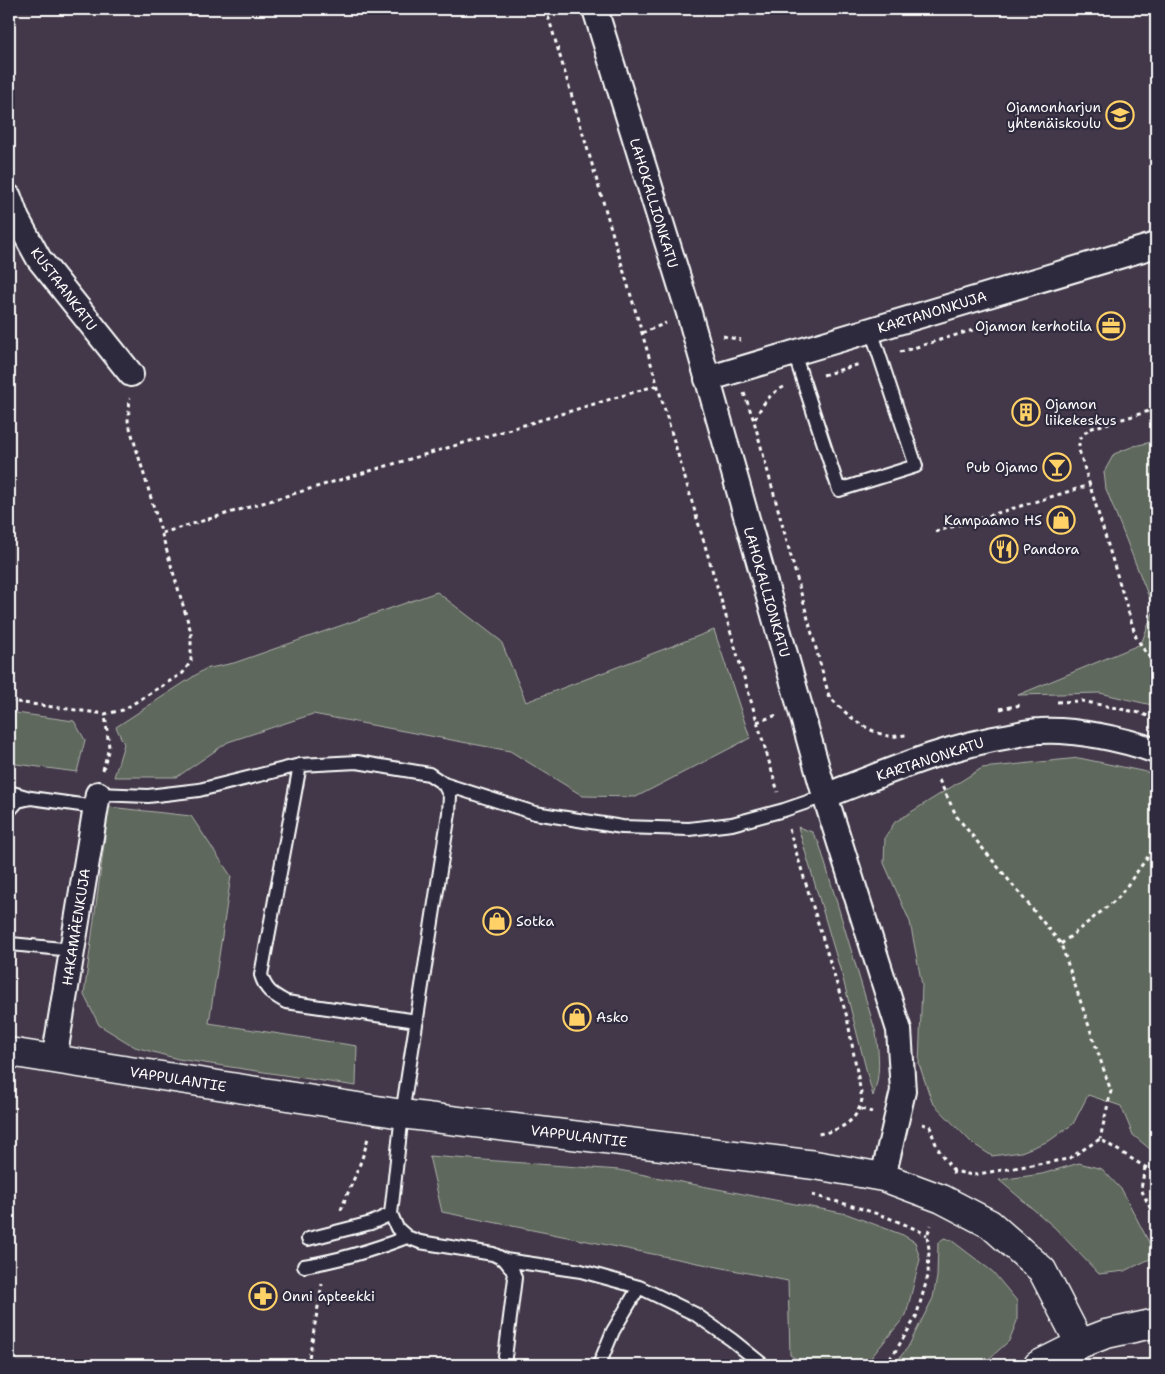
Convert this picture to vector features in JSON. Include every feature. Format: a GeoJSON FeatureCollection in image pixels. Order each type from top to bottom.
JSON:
{"type":"FeatureCollection","features":[{"type":"Feature","properties":{"kind":"street","name":"LAHOKALLIONKATU"},"geometry":{"type":"LineString","coordinates":[[595,9],[688,313],[825,796],[899,1030],[903,1090],[883,1177]]}},
{"type":"Feature","properties":{"kind":"street","name":"KUSTAANKATU"},"geometry":{"type":"LineString","coordinates":[[9,197],[17,219],[38,259],[131,374]]}},
{"type":"Feature","properties":{"kind":"street","name":"KARTANONKUJA"},"geometry":{"type":"LineString","coordinates":[[707,379],[1156,245]]}},
{"type":"Feature","properties":{"kind":"street","name":"KARTANONKATU"},"geometry":{"type":"LineString","coordinates":[[825,796],[928,757],[982,740],[1040,731],[1090,735],[1139,744],[1156,751]]}},
{"type":"Feature","properties":{"kind":"street","name":"HAKAMÄENKUJA"},"geometry":{"type":"LineString","coordinates":[[54,1060],[97,801]]}},
{"type":"Feature","properties":{"kind":"street","name":"VAPPULANTIE"},"geometry":{"type":"LineString","coordinates":[[9,1052],[402,1114],[815,1165],[883,1177],[942,1199],[990,1224],[1042,1270],[1080,1344]]}},
{"type":"Feature","properties":{"kind":"street"},"geometry":{"type":"LineString","coordinates":[[1038,1365],[1080,1344],[1106,1334],[1156,1322]]}},
{"type":"Feature","properties":{"kind":"lane"},"geometry":{"type":"LineString","coordinates":[[794,353],[839,490],[916,466],[871,330]]}},
{"type":"Feature","properties":{"kind":"lane"},"geometry":{"type":"LineString","coordinates":[[9,792],[31,798],[97,801],[199,790],[300,765],[357,762],[429,774],[444,784],[535,813],[622,828],[690,829],[732,824],[784,810],[825,796]]}},
{"type":"Feature","properties":{"kind":"lane"},"geometry":{"type":"LineString","coordinates":[[300,765],[261,975],[264,986],[286,1002],[416,1021]]}},
{"type":"Feature","properties":{"kind":"lane"},"geometry":{"type":"LineString","coordinates":[[444,784],[450,796],[449,812],[402,1114],[391,1214],[397,1228],[407,1237],[420,1242],[493,1254],[505,1260],[581,1272],[639,1287],[695,1314],[763,1365]]}},
{"type":"Feature","properties":{"kind":"lane"},"geometry":{"type":"LineString","coordinates":[[9,810],[18,801],[31,798]]}},
{"type":"Feature","properties":{"kind":"lane"},"geometry":{"type":"LineString","coordinates":[[9,943],[72,950]]}},
{"type":"Feature","properties":{"kind":"lane"},"geometry":{"type":"LineString","coordinates":[[308,1239],[371,1223],[391,1214]]}},
{"type":"Feature","properties":{"kind":"lane"},"geometry":{"type":"LineString","coordinates":[[304,1266],[366,1253],[407,1237]]}},
{"type":"Feature","properties":{"kind":"lane"},"geometry":{"type":"LineString","coordinates":[[504,1365],[515,1278],[512,1269],[505,1260]]}},
{"type":"Feature","properties":{"kind":"lane"},"geometry":{"type":"LineString","coordinates":[[599,1365],[613,1331],[639,1287]]}},
{"type":"Feature","properties":{"kind":"path"},"geometry":{"type":"LineString","coordinates":[[546,9],[846,1017],[862,1099],[861,1109],[846,1125],[833,1132],[818,1134],[811,1195]]}},
{"type":"Feature","properties":{"kind":"path"},"geometry":{"type":"LineString","coordinates":[[9,701],[105,714],[123,710],[183,673],[191,661],[191,632],[128,421],[131,374]]}},
{"type":"Feature","properties":{"kind":"path"},"geometry":{"type":"LineString","coordinates":[[162,533],[658,385]]}},
{"type":"Feature","properties":{"kind":"path"},"geometry":{"type":"LineString","coordinates":[[1156,409],[1089,429],[1079,439],[1079,450],[1136,637],[1146,653],[1156,661]]}},
{"type":"Feature","properties":{"kind":"path"},"geometry":{"type":"LineString","coordinates":[[935,532],[1090,485]]}},
{"type":"Feature","properties":{"kind":"path"},"geometry":{"type":"LineString","coordinates":[[757,722],[829,696],[842,711],[866,728],[890,736],[913,734],[928,757],[958,817],[1061,944],[1111,1091],[1100,1139]]}},
{"type":"Feature","properties":{"kind":"path"},"geometry":{"type":"LineString","coordinates":[[97,801],[109,747],[105,714]]}},
{"type":"Feature","properties":{"kind":"path"},"geometry":{"type":"LineString","coordinates":[[1061,944],[1118,898],[1152,851],[1156,840]]}},
{"type":"Feature","properties":{"kind":"path"},"geometry":{"type":"LineString","coordinates":[[1145,1167],[1141,1189],[1156,1220]]}},
{"type":"Feature","properties":{"kind":"green space"},"geometry":{"type":"Polygon","coordinates":[[[1156,441],[1156,706],[1100,693],[1018,695],[1141,644],[1154,610],[1106,489],[1104,472],[1114,454],[1134,446],[1156,441]]]}},
{"type":"Feature","properties":{"kind":"green space"},"geometry":{"type":"Polygon","coordinates":[[[437,592],[501,641],[526,702],[714,630],[750,738],[636,797],[583,796],[510,751],[313,714],[228,742],[177,777],[114,777],[124,744],[116,727],[205,669],[234,663],[437,592]]]}},
{"type":"Feature","properties":{"kind":"green space"},"geometry":{"type":"Polygon","coordinates":[[[9,712],[74,721],[85,740],[77,772],[9,763],[9,712]]]}},
{"type":"Feature","properties":{"kind":"green space"},"geometry":{"type":"Polygon","coordinates":[[[1079,758],[1156,774],[1156,1154],[1133,1135],[1121,1106],[1088,1095],[1073,1124],[1049,1141],[1021,1152],[992,1156],[972,1143],[932,1102],[919,1064],[922,985],[910,922],[884,863],[885,837],[895,822],[982,768],[1079,758]]]}},
{"type":"Feature","properties":{"kind":"green space"},"geometry":{"type":"Polygon","coordinates":[[[109,807],[191,816],[231,876],[209,1023],[357,1046],[356,1086],[178,1059],[135,1047],[99,1025],[84,995],[109,807]]]}},
{"type":"Feature","properties":{"kind":"green space"},"geometry":{"type":"Polygon","coordinates":[[[798,827],[812,832],[819,843],[876,1033],[878,1073],[873,1096],[843,979],[798,827]]]}},
{"type":"Feature","properties":{"kind":"green space"},"geometry":{"type":"Polygon","coordinates":[[[429,1156],[619,1170],[847,1214],[903,1235],[915,1242],[920,1259],[906,1315],[865,1365],[805,1365],[790,1355],[788,1281],[442,1212],[429,1156]]]}},
{"type":"Feature","properties":{"kind":"green space"},"geometry":{"type":"Polygon","coordinates":[[[1079,1163],[1102,1169],[1122,1190],[1156,1256],[1125,1271],[1099,1274],[1054,1227],[999,1180],[1042,1174],[1079,1163]]]}},
{"type":"Feature","properties":{"kind":"green space"},"geometry":{"type":"Polygon","coordinates":[[[944,1238],[951,1240],[993,1272],[1017,1301],[1017,1321],[1009,1341],[990,1358],[974,1365],[894,1365],[908,1347],[933,1298],[937,1277],[938,1243],[944,1238]]]}},
{"type":"Feature","properties":{"kind":"place","name":"Ojamonharjun yhtenäiskoulu"},"geometry":{"type":"Point","coordinates":[1120,115]}},
{"type":"Feature","properties":{"kind":"place","name":"Ojamon kerhotila"},"geometry":{"type":"Point","coordinates":[1111,326]}},
{"type":"Feature","properties":{"kind":"place","name":"Ojamon liikekeskus"},"geometry":{"type":"Point","coordinates":[1026,412]}},
{"type":"Feature","properties":{"kind":"place","name":"Pub Ojamo"},"geometry":{"type":"Point","coordinates":[1057,467]}},
{"type":"Feature","properties":{"kind":"place","name":"Kampaamo HS"},"geometry":{"type":"Point","coordinates":[1061,520]}},
{"type":"Feature","properties":{"kind":"place","name":"Pandora"},"geometry":{"type":"Point","coordinates":[1004,549]}},
{"type":"Feature","properties":{"kind":"place","name":"Sotka"},"geometry":{"type":"Point","coordinates":[497,921]}},
{"type":"Feature","properties":{"kind":"place","name":"Asko"},"geometry":{"type":"Point","coordinates":[577,1017]}},
{"type":"Feature","properties":{"kind":"place","name":"Onni apteekki"},"geometry":{"type":"Point","coordinates":[263,1296]}}]}
